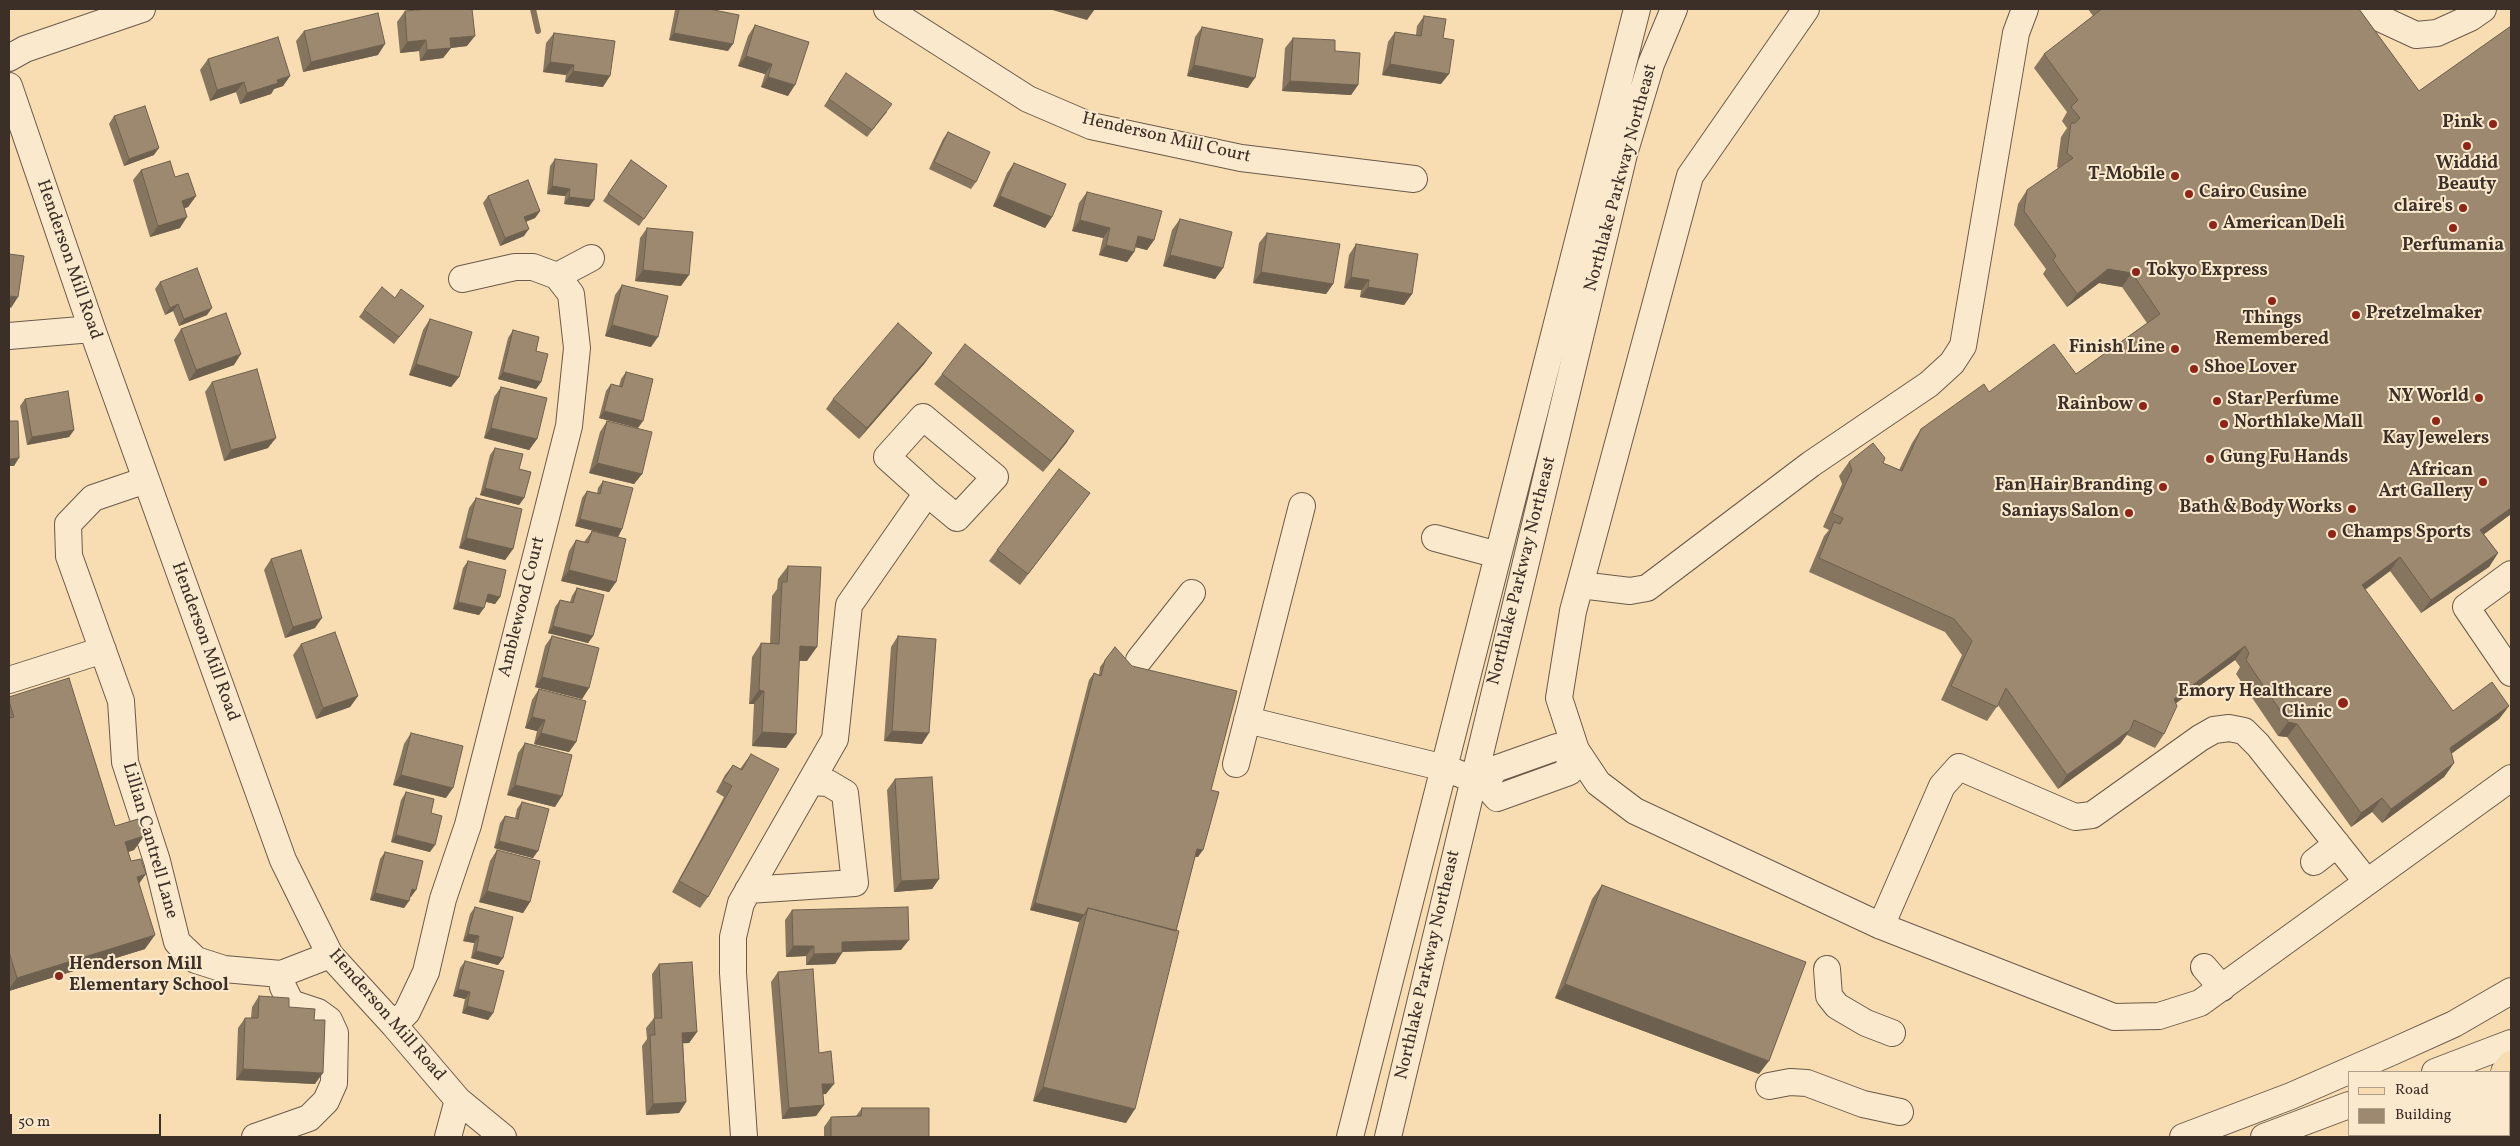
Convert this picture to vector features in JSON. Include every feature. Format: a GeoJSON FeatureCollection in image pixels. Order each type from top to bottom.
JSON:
{"type":"FeatureCollection","features":[{"type":"Feature","properties":{"kind":"street"},"geometry":{"type":"LineString","coordinates":[[9,58],[25,49],[142,9]]}},
{"type":"Feature","properties":{"kind":"street","name":"Henderson Mill Court"},"geometry":{"type":"LineString","coordinates":[[888,9],[1028,100],[1091,126],[1241,158],[1414,179]]}},
{"type":"Feature","properties":{"kind":"street","name":"Northlake Parkway Northeast"},"geometry":{"type":"LineString","coordinates":[[1350,1137],[1558,327],[1637,9]]}},
{"type":"Feature","properties":{"kind":"street","name":"Northlake Parkway Northeast"},"geometry":{"type":"LineString","coordinates":[[1388,1137],[1479,781],[1624,154],[1651,64],[1674,9]]}},
{"type":"Feature","properties":{"kind":"street"},"geometry":{"type":"LineString","coordinates":[[1806,9],[1690,176],[1573,611],[1559,698],[1573,752],[1598,783],[1635,811],[1881,926],[2114,1017],[2158,1016],[2200,1004],[2511,778]]}},
{"type":"Feature","properties":{"kind":"street"},"geometry":{"type":"LineString","coordinates":[[1580,585],[1630,591],[1647,588],[1811,464],[1930,384],[1952,363],[1962,346],[1964,337],[2016,34],[2025,9]]}},
{"type":"Feature","properties":{"kind":"street"},"geometry":{"type":"LineString","coordinates":[[2370,9],[2375,16],[2416,35],[2437,32],[2470,18],[2483,9]]}},
{"type":"Feature","properties":{"kind":"street","name":"Henderson Mill Road"},"geometry":{"type":"LineString","coordinates":[[9,86],[92,329],[283,860],[330,955],[394,1025],[458,1100],[503,1137]]}},
{"type":"Feature","properties":{"kind":"street"},"geometry":{"type":"LineString","coordinates":[[462,279],[515,268],[534,267],[556,276],[591,258]]}},
{"type":"Feature","properties":{"kind":"street","name":"Amblewood Court"},"geometry":{"type":"LineString","coordinates":[[394,1025],[407,1012],[426,972],[443,898],[468,825],[569,426],[577,348],[571,294],[556,276]]}},
{"type":"Feature","properties":{"kind":"street"},"geometry":{"type":"LineString","coordinates":[[9,336],[92,329]]}},
{"type":"Feature","properties":{"kind":"street","name":"Lillian Cantrell Lane"},"geometry":{"type":"LineString","coordinates":[[146,480],[93,498],[68,524],[69,556],[120,701],[125,762],[157,861],[177,942],[196,960],[224,969],[281,974],[330,955]]}},
{"type":"Feature","properties":{"kind":"street"},"geometry":{"type":"LineString","coordinates":[[744,1137],[733,964],[734,937],[741,903],[835,739],[849,605],[927,493]]}},
{"type":"Feature","properties":{"kind":"street"},"geometry":{"type":"LineString","coordinates":[[1236,764],[1302,506]]}},
{"type":"Feature","properties":{"kind":"street"},"geometry":{"type":"LineString","coordinates":[[1435,538],[1498,555]]}},
{"type":"Feature","properties":{"kind":"street"},"geometry":{"type":"LineString","coordinates":[[2511,574],[2466,607],[2511,673]]}},
{"type":"Feature","properties":{"kind":"street"},"geometry":{"type":"LineString","coordinates":[[1140,660],[1192,593]]}},
{"type":"Feature","properties":{"kind":"street"},"geometry":{"type":"LineString","coordinates":[[9,680],[103,650]]}},
{"type":"Feature","properties":{"kind":"street"},"geometry":{"type":"LineString","coordinates":[[1247,720],[1445,768],[1479,781],[1495,769],[1557,748],[1573,752]]}},
{"type":"Feature","properties":{"kind":"street"},"geometry":{"type":"LineString","coordinates":[[1881,926],[1942,786],[1959,767],[2075,817],[2092,815],[2200,738],[2214,730],[2229,728],[2244,732],[2258,745],[2367,882]]}},
{"type":"Feature","properties":{"kind":"street"},"geometry":{"type":"LineString","coordinates":[[748,890],[855,882],[845,792],[828,783],[811,782]]}},
{"type":"Feature","properties":{"kind":"street"},"geometry":{"type":"LineString","coordinates":[[2314,862],[2337,844]]}},
{"type":"Feature","properties":{"kind":"street"},"geometry":{"type":"LineString","coordinates":[[2204,967],[2222,988]]}},
{"type":"Feature","properties":{"kind":"street"},"geometry":{"type":"LineString","coordinates":[[1826,969],[1829,996],[1837,1006],[1866,1023],[1892,1033]]}},
{"type":"Feature","properties":{"kind":"street"},"geometry":{"type":"LineString","coordinates":[[255,1137],[308,1118],[326,1102],[334,1083],[335,1033],[329,1020],[318,1012],[291,1003],[283,987],[281,974]]}},
{"type":"Feature","properties":{"kind":"street"},"geometry":{"type":"LineString","coordinates":[[2348,1071],[2462,1020],[2511,990]]}},
{"type":"Feature","properties":{"kind":"street"},"geometry":{"type":"LineString","coordinates":[[2438,1071],[2511,1043]]}},
{"type":"Feature","properties":{"kind":"street"},"geometry":{"type":"LineString","coordinates":[[2183,1137],[2291,1096],[2348,1071]]}},
{"type":"Feature","properties":{"kind":"street"},"geometry":{"type":"LineString","coordinates":[[1769,1086],[1790,1082],[1807,1084],[1862,1104],[1900,1112]]}},
{"type":"Feature","properties":{"kind":"street"},"geometry":{"type":"LineString","coordinates":[[448,1137],[458,1100]]}},
{"type":"Feature","properties":{"kind":"street"},"geometry":{"type":"LineString","coordinates":[[2264,1137],[2348,1105]]}},
{"type":"Feature","properties":{"kind":"building"},"geometry":{"type":"Polygon","coordinates":[[[472,9],[475,36],[450,38],[451,48],[427,50],[426,40],[407,42],[405,11],[472,9]]]}},
{"type":"Feature","properties":{"kind":"building"},"geometry":{"type":"Polygon","coordinates":[[[679,9],[709,9],[739,15],[733,44],[674,33],[679,9]]]}},
{"type":"Feature","properties":{"kind":"building","name":"Northlake Mall"},"geometry":{"type":"Polygon","coordinates":[[[2102,9],[2359,9],[2419,91],[2511,26],[2511,508],[2480,530],[2498,553],[2431,600],[2400,557],[2362,585],[2453,711],[2492,682],[2509,706],[2450,748],[2454,763],[2391,809],[2382,798],[2361,813],[2297,724],[2288,722],[2246,660],[2249,653],[2245,646],[2174,699],[2177,706],[2164,734],[2134,720],[2130,730],[2067,775],[2006,688],[1997,707],[1951,686],[1972,641],[1954,619],[1819,558],[1834,522],[1840,524],[1843,518],[1832,513],[1852,470],[1849,462],[1873,443],[1885,458],[1883,463],[1902,471],[1921,429],[1984,384],[1989,392],[2054,344],[2076,374],[2160,314],[2132,273],[2108,269],[2077,294],[2053,260],[2056,256],[2024,211],[2027,190],[2073,158],[2067,153],[2071,123],[2075,123],[2080,118],[2071,107],[2078,100],[2044,54],[2102,9]]]}},
{"type":"Feature","properties":{"kind":"building"},"geometry":{"type":"Polygon","coordinates":[[[378,13],[385,44],[311,62],[304,31],[378,13]]]}},
{"type":"Feature","properties":{"kind":"building"},"geometry":{"type":"Polygon","coordinates":[[[1424,16],[1446,19],[1443,38],[1454,40],[1449,74],[1390,64],[1395,32],[1421,36],[1424,16]]]}},
{"type":"Feature","properties":{"kind":"building"},"geometry":{"type":"Polygon","coordinates":[[[755,25],[809,42],[795,85],[768,77],[772,64],[746,56],[755,25]]]}},
{"type":"Feature","properties":{"kind":"building"},"geometry":{"type":"Polygon","coordinates":[[[1202,27],[1263,39],[1255,78],[1194,65],[1202,27]]]}},
{"type":"Feature","properties":{"kind":"building"},"geometry":{"type":"Polygon","coordinates":[[[554,33],[615,41],[610,76],[573,71],[574,65],[550,62],[554,33]]]}},
{"type":"Feature","properties":{"kind":"building"},"geometry":{"type":"Polygon","coordinates":[[[278,37],[290,76],[277,80],[278,83],[247,93],[244,82],[217,90],[208,59],[278,37]]]}},
{"type":"Feature","properties":{"kind":"building"},"geometry":{"type":"Polygon","coordinates":[[[1293,38],[1335,40],[1335,51],[1360,53],[1358,85],[1290,81],[1293,38]]]}},
{"type":"Feature","properties":{"kind":"building"},"geometry":{"type":"Polygon","coordinates":[[[846,73],[892,104],[872,130],[829,99],[846,73]]]}},
{"type":"Feature","properties":{"kind":"building"},"geometry":{"type":"Polygon","coordinates":[[[145,106],[159,148],[129,159],[114,116],[145,106]]]}},
{"type":"Feature","properties":{"kind":"building"},"geometry":{"type":"Polygon","coordinates":[[[948,132],[990,152],[976,182],[934,162],[948,132]]]}},
{"type":"Feature","properties":{"kind":"building"},"geometry":{"type":"Polygon","coordinates":[[[555,159],[597,164],[594,200],[569,197],[570,189],[552,186],[555,159]]]}},
{"type":"Feature","properties":{"kind":"building"},"geometry":{"type":"Polygon","coordinates":[[[631,160],[667,186],[644,219],[608,194],[631,160]]]}},
{"type":"Feature","properties":{"kind":"building"},"geometry":{"type":"Polygon","coordinates":[[[170,161],[175,177],[188,173],[196,196],[182,201],[187,217],[158,226],[141,170],[170,161]]]}},
{"type":"Feature","properties":{"kind":"building"},"geometry":{"type":"Polygon","coordinates":[[[1014,163],[1066,184],[1052,217],[1000,196],[1014,163]]]}},
{"type":"Feature","properties":{"kind":"building"},"geometry":{"type":"Polygon","coordinates":[[[528,180],[540,211],[524,217],[529,229],[505,238],[488,196],[528,180]]]}},
{"type":"Feature","properties":{"kind":"building"},"geometry":{"type":"Polygon","coordinates":[[[1087,192],[1162,211],[1154,240],[1138,236],[1134,252],[1106,245],[1110,228],[1080,220],[1087,192]]]}},
{"type":"Feature","properties":{"kind":"building"},"geometry":{"type":"Polygon","coordinates":[[[1180,219],[1232,232],[1223,268],[1170,255],[1180,219]]]}},
{"type":"Feature","properties":{"kind":"building"},"geometry":{"type":"Polygon","coordinates":[[[647,228],[693,232],[689,275],[643,270],[647,228]]]}},
{"type":"Feature","properties":{"kind":"building"},"geometry":{"type":"Polygon","coordinates":[[[1267,233],[1340,244],[1333,284],[1261,272],[1267,233]]]}},
{"type":"Feature","properties":{"kind":"building"},"geometry":{"type":"Polygon","coordinates":[[[1356,244],[1418,254],[1412,294],[1368,287],[1369,280],[1351,277],[1356,244]]]}},
{"type":"Feature","properties":{"kind":"building"},"geometry":{"type":"Polygon","coordinates":[[[9,254],[24,256],[18,297],[9,296],[9,254]]]}},
{"type":"Feature","properties":{"kind":"building"},"geometry":{"type":"Polygon","coordinates":[[[197,268],[212,308],[184,319],[178,304],[170,308],[160,282],[197,268]]]}},
{"type":"Feature","properties":{"kind":"building"},"geometry":{"type":"Polygon","coordinates":[[[622,285],[668,296],[658,337],[612,325],[622,285]]]}},
{"type":"Feature","properties":{"kind":"building"},"geometry":{"type":"Polygon","coordinates":[[[382,287],[395,298],[401,289],[424,306],[399,337],[364,310],[382,287]]]}},
{"type":"Feature","properties":{"kind":"building"},"geometry":{"type":"Polygon","coordinates":[[[226,313],[241,354],[196,370],[181,329],[226,313]]]}},
{"type":"Feature","properties":{"kind":"building"},"geometry":{"type":"Polygon","coordinates":[[[430,319],[472,332],[459,377],[416,364],[430,319]]]}},
{"type":"Feature","properties":{"kind":"building"},"geometry":{"type":"Polygon","coordinates":[[[898,323],[932,353],[867,428],[833,399],[898,323]]]}},
{"type":"Feature","properties":{"kind":"building"},"geometry":{"type":"Polygon","coordinates":[[[513,330],[539,337],[536,351],[548,354],[541,382],[503,372],[513,330]]]}},
{"type":"Feature","properties":{"kind":"building"},"geometry":{"type":"Polygon","coordinates":[[[965,344],[1074,431],[1051,461],[942,374],[965,344]]]}},
{"type":"Feature","properties":{"kind":"building"},"geometry":{"type":"Polygon","coordinates":[[[257,369],[276,438],[231,450],[212,382],[257,369]]]}},
{"type":"Feature","properties":{"kind":"building"},"geometry":{"type":"Polygon","coordinates":[[[626,372],[653,379],[643,421],[604,411],[611,384],[622,387],[626,372]]]}},
{"type":"Feature","properties":{"kind":"building"},"geometry":{"type":"Polygon","coordinates":[[[501,387],[547,398],[537,439],[491,428],[501,387]]]}},
{"type":"Feature","properties":{"kind":"building"},"geometry":{"type":"Polygon","coordinates":[[[68,391],[74,430],[32,437],[25,399],[68,391]]]}},
{"type":"Feature","properties":{"kind":"building"},"geometry":{"type":"Polygon","coordinates":[[[9,421],[18,421],[19,458],[9,459],[9,421]]]}},
{"type":"Feature","properties":{"kind":"building"},"geometry":{"type":"Polygon","coordinates":[[[607,421],[652,432],[642,474],[597,463],[607,421]]]}},
{"type":"Feature","properties":{"kind":"building"},"geometry":{"type":"Polygon","coordinates":[[[495,448],[523,454],[519,469],[531,472],[524,498],[485,488],[495,448]]]}},
{"type":"Feature","properties":{"kind":"building"},"geometry":{"type":"Polygon","coordinates":[[[1059,469],[1090,493],[1028,574],[997,550],[1059,469]]]}},
{"type":"Feature","properties":{"kind":"building"},"geometry":{"type":"Polygon","coordinates":[[[603,481],[633,488],[622,529],[580,519],[587,491],[600,494],[603,481]]]}},
{"type":"Feature","properties":{"kind":"building"},"geometry":{"type":"Polygon","coordinates":[[[476,498],[522,509],[513,549],[466,538],[476,498]]]}},
{"type":"Feature","properties":{"kind":"building"},"geometry":{"type":"Polygon","coordinates":[[[592,531],[626,539],[616,582],[569,570],[576,540],[588,543],[592,531]]]}},
{"type":"Feature","properties":{"kind":"building"},"geometry":{"type":"Polygon","coordinates":[[[301,550],[322,618],[293,627],[271,559],[301,550]]]}},
{"type":"Feature","properties":{"kind":"building"},"geometry":{"type":"Polygon","coordinates":[[[468,561],[506,570],[500,597],[488,594],[484,608],[458,602],[468,561]]]}},
{"type":"Feature","properties":{"kind":"building"},"geometry":{"type":"Polygon","coordinates":[[[788,566],[821,567],[817,647],[800,646],[796,734],[762,732],[764,691],[759,690],[761,643],[779,644],[782,582],[787,582],[788,566]]]}},
{"type":"Feature","properties":{"kind":"building"},"geometry":{"type":"Polygon","coordinates":[[[577,588],[604,595],[593,636],[553,626],[560,600],[573,603],[577,588]]]}},
{"type":"Feature","properties":{"kind":"building"},"geometry":{"type":"Polygon","coordinates":[[[335,632],[358,696],[323,708],[301,644],[335,632]]]}},
{"type":"Feature","properties":{"kind":"building"},"geometry":{"type":"Polygon","coordinates":[[[552,636],[599,648],[589,688],[542,677],[552,636]]]}},
{"type":"Feature","properties":{"kind":"building"},"geometry":{"type":"Polygon","coordinates":[[[898,636],[936,639],[929,733],[892,731],[898,636]]]}},
{"type":"Feature","properties":{"kind":"building"},"geometry":{"type":"Polygon","coordinates":[[[1115,647],[1132,666],[1237,691],[1211,790],[1219,792],[1203,850],[1197,849],[1176,931],[1088,908],[1084,915],[1035,903],[1094,673],[1101,676],[1105,660],[1115,647]]]}},
{"type":"Feature","properties":{"kind":"building"},"geometry":{"type":"Polygon","coordinates":[[[69,678],[115,826],[138,819],[144,836],[125,842],[131,861],[141,859],[146,874],[137,877],[155,935],[17,978],[9,952],[9,718],[14,717],[9,697],[69,678]]]}},
{"type":"Feature","properties":{"kind":"building"},"geometry":{"type":"Polygon","coordinates":[[[539,689],[586,701],[576,742],[541,733],[545,720],[532,717],[539,689]]]}},
{"type":"Feature","properties":{"kind":"building"},"geometry":{"type":"Polygon","coordinates":[[[411,733],[463,746],[453,788],[401,775],[411,733]]]}},
{"type":"Feature","properties":{"kind":"building"},"geometry":{"type":"Polygon","coordinates":[[[525,743],[572,755],[562,796],[515,785],[525,743]]]}},
{"type":"Feature","properties":{"kind":"building"},"geometry":{"type":"Polygon","coordinates":[[[751,754],[779,769],[708,897],[679,881],[732,786],[723,781],[733,765],[742,770],[751,754]]]}},
{"type":"Feature","properties":{"kind":"building"},"geometry":{"type":"Polygon","coordinates":[[[932,777],[939,879],[901,881],[895,779],[932,777]]]}},
{"type":"Feature","properties":{"kind":"building"},"geometry":{"type":"Polygon","coordinates":[[[406,792],[434,799],[431,813],[442,816],[435,845],[396,835],[406,792]]]}},
{"type":"Feature","properties":{"kind":"building"},"geometry":{"type":"Polygon","coordinates":[[[522,802],[549,809],[538,851],[499,841],[505,816],[518,819],[522,802]]]}},
{"type":"Feature","properties":{"kind":"building"},"geometry":{"type":"Polygon","coordinates":[[[497,850],[540,861],[530,902],[487,891],[497,850]]]}},
{"type":"Feature","properties":{"kind":"building"},"geometry":{"type":"Polygon","coordinates":[[[385,852],[423,861],[416,890],[412,889],[409,901],[375,893],[385,852]]]}},
{"type":"Feature","properties":{"kind":"building"},"geometry":{"type":"Polygon","coordinates":[[[1602,885],[1806,962],[1769,1061],[1565,984],[1602,885]]]}},
{"type":"Feature","properties":{"kind":"building"},"geometry":{"type":"Polygon","coordinates":[[[475,907],[513,917],[503,958],[476,951],[479,936],[468,934],[475,907]]]}},
{"type":"Feature","properties":{"kind":"building"},"geometry":{"type":"Polygon","coordinates":[[[908,907],[909,940],[842,942],[842,953],[814,954],[814,946],[793,946],[792,910],[908,907]]]}},
{"type":"Feature","properties":{"kind":"building"},"geometry":{"type":"Polygon","coordinates":[[[1088,908],[1179,931],[1135,1109],[1043,1087],[1088,908]]]}},
{"type":"Feature","properties":{"kind":"building"},"geometry":{"type":"Polygon","coordinates":[[[465,961],[504,971],[493,1013],[467,1006],[470,992],[458,989],[465,961]]]}},
{"type":"Feature","properties":{"kind":"building"},"geometry":{"type":"Polygon","coordinates":[[[692,962],[697,1032],[682,1033],[686,1102],[653,1104],[650,1035],[655,1035],[654,1018],[662,1018],[659,964],[692,962]]]}},
{"type":"Feature","properties":{"kind":"building"},"geometry":{"type":"Polygon","coordinates":[[[813,969],[819,1053],[831,1051],[834,1084],[822,1084],[824,1105],[789,1108],[778,972],[813,969]]]}},
{"type":"Feature","properties":{"kind":"building"},"geometry":{"type":"Polygon","coordinates":[[[259,996],[289,998],[289,1007],[315,1009],[314,1020],[325,1020],[323,1073],[243,1069],[245,1018],[258,1018],[259,996]]]}},
{"type":"Feature","properties":{"kind":"building"},"geometry":{"type":"Polygon","coordinates":[[[862,1108],[929,1108],[929,1137],[831,1137],[831,1117],[861,1116],[862,1108]]]}},
{"type":"Feature","properties":{"kind":"waterway"},"geometry":{"type":"LineString","coordinates":[[533,9],[538,31]]}},
{"type":"Feature","properties":{"kind":"place","name":"Pink"},"geometry":{"type":"Point","coordinates":[2493,124]}},
{"type":"Feature","properties":{"kind":"place","name":"Widdid Beauty"},"geometry":{"type":"Point","coordinates":[2467,146]}},
{"type":"Feature","properties":{"kind":"place","name":"T-Mobile"},"geometry":{"type":"Point","coordinates":[2175,176]}},
{"type":"Feature","properties":{"kind":"place","name":"Cairo Cusine"},"geometry":{"type":"Point","coordinates":[2189,194]}},
{"type":"Feature","properties":{"kind":"place","name":"claire's"},"geometry":{"type":"Point","coordinates":[2463,208]}},
{"type":"Feature","properties":{"kind":"place","name":"American Deli"},"geometry":{"type":"Point","coordinates":[2213,225]}},
{"type":"Feature","properties":{"kind":"place","name":"Perfumania"},"geometry":{"type":"Point","coordinates":[2453,228]}},
{"type":"Feature","properties":{"kind":"place","name":"Tokyo Express"},"geometry":{"type":"Point","coordinates":[2136,272]}},
{"type":"Feature","properties":{"kind":"place","name":"Things Remembered"},"geometry":{"type":"Point","coordinates":[2272,301]}},
{"type":"Feature","properties":{"kind":"place","name":"Pretzelmaker"},"geometry":{"type":"Point","coordinates":[2356,315]}},
{"type":"Feature","properties":{"kind":"place","name":"Finish Line"},"geometry":{"type":"Point","coordinates":[2175,349]}},
{"type":"Feature","properties":{"kind":"place","name":"Shoe Lover"},"geometry":{"type":"Point","coordinates":[2194,369]}},
{"type":"Feature","properties":{"kind":"place","name":"NY World"},"geometry":{"type":"Point","coordinates":[2479,398]}},
{"type":"Feature","properties":{"kind":"place","name":"Star Perfume"},"geometry":{"type":"Point","coordinates":[2217,401]}},
{"type":"Feature","properties":{"kind":"place","name":"Rainbow"},"geometry":{"type":"Point","coordinates":[2143,406]}},
{"type":"Feature","properties":{"kind":"place","name":"Kay Jewelers"},"geometry":{"type":"Point","coordinates":[2436,421]}},
{"type":"Feature","properties":{"kind":"place","name":"Northlake Mall"},"geometry":{"type":"Point","coordinates":[2224,424]}},
{"type":"Feature","properties":{"kind":"place","name":"Gung Fu Hands"},"geometry":{"type":"Point","coordinates":[2210,459]}},
{"type":"Feature","properties":{"kind":"place","name":"African Art Gallery"},"geometry":{"type":"Point","coordinates":[2483,482]}},
{"type":"Feature","properties":{"kind":"place","name":"Fan Hair Branding"},"geometry":{"type":"Point","coordinates":[2163,487]}},
{"type":"Feature","properties":{"kind":"place","name":"Bath & Body Works"},"geometry":{"type":"Point","coordinates":[2352,509]}},
{"type":"Feature","properties":{"kind":"place","name":"Saniays Salon"},"geometry":{"type":"Point","coordinates":[2129,513]}},
{"type":"Feature","properties":{"kind":"place","name":"Champs Sports"},"geometry":{"type":"Point","coordinates":[2332,534]}},
{"type":"Feature","properties":{"kind":"place","name":"Emory Healthcare Clinic"},"geometry":{"type":"Point","coordinates":[2343,703]}},
{"type":"Feature","properties":{"kind":"place","name":"Henderson Mill Elementary School"},"geometry":{"type":"Point","coordinates":[59,976]}}]}
